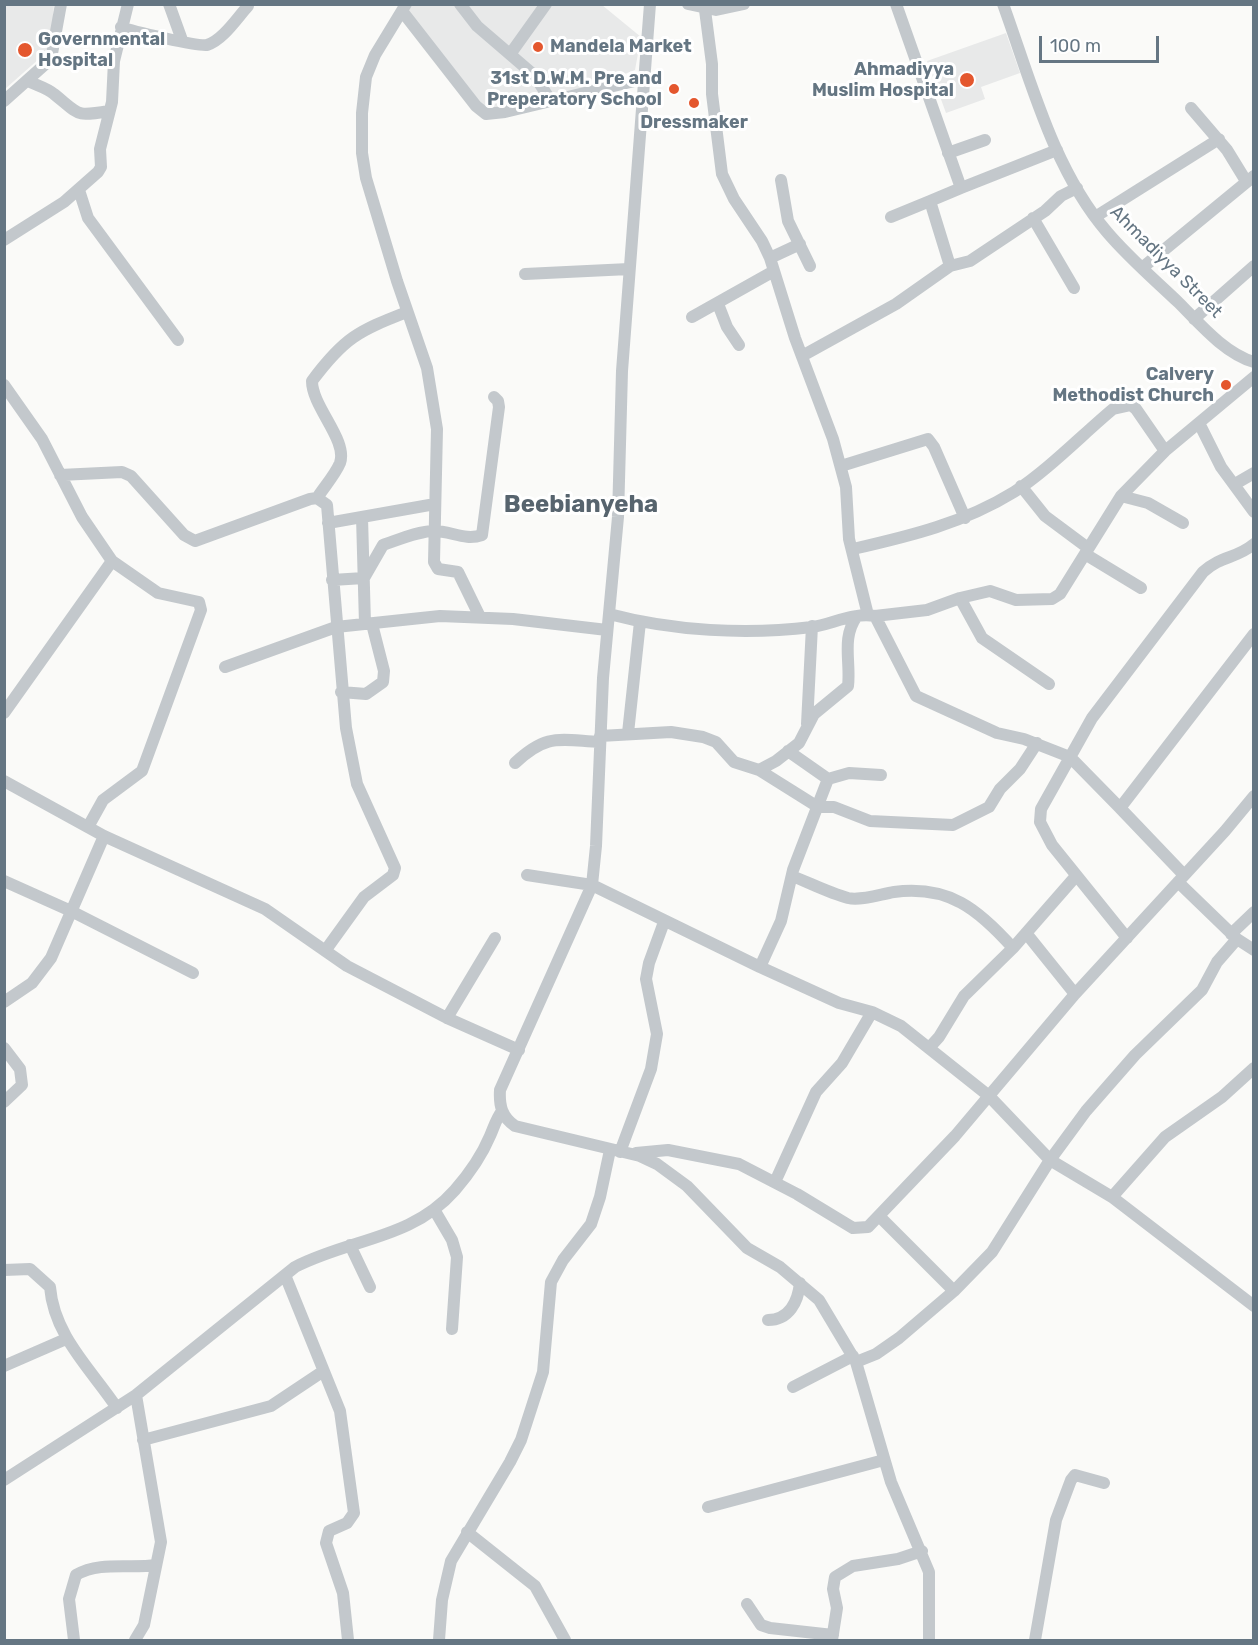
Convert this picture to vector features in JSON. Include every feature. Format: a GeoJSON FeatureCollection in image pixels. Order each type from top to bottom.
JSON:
{"type":"FeatureCollection","features":[{"type":"Feature","properties":{"kind":"street"},"geometry":{"type":"LineString","coordinates":[[4,100],[51,59],[61,4]]}},
{"type":"Feature","properties":{"kind":"street"},"geometry":{"type":"LineString","coordinates":[[4,240],[79,190],[101,166],[100,149],[109,111],[121,27],[128,4]]}},
{"type":"Feature","properties":{"kind":"street"},"geometry":{"type":"LineString","coordinates":[[169,4],[182,40]]}},
{"type":"Feature","properties":{"kind":"street"},"geometry":{"type":"LineString","coordinates":[[460,4],[477,26],[534,75],[551,101]]}},
{"type":"Feature","properties":{"kind":"street"},"geometry":{"type":"LineString","coordinates":[[650,4],[622,371],[618,517],[600,739],[596,846],[592,885],[500,1090],[502,1111],[506,1119],[516,1126],[649,1159],[679,1179],[747,1248],[780,1267],[819,1300],[854,1359],[884,1460],[906,1521],[922,1551],[929,1572],[929,1641]]}},
{"type":"Feature","properties":{"kind":"street"},"geometry":{"type":"LineString","coordinates":[[688,4],[705,10],[732,8],[744,4]]}},
{"type":"Feature","properties":{"kind":"street"},"geometry":{"type":"LineString","coordinates":[[896,4],[961,188]]}},
{"type":"Feature","properties":{"kind":"street","name":"Ahmadiyya Street"},"geometry":{"type":"LineString","coordinates":[[1003,4],[1057,150],[1095,217],[1194,319],[1238,356],[1254,362]]}},
{"type":"Feature","properties":{"kind":"street"},"geometry":{"type":"LineString","coordinates":[[511,53],[546,5]]}},
{"type":"Feature","properties":{"kind":"street"},"geometry":{"type":"LineString","coordinates":[[121,27],[136,33],[182,40],[193,45],[207,45],[219,37],[248,6]]}},
{"type":"Feature","properties":{"kind":"street"},"geometry":{"type":"LineString","coordinates":[[480,617],[458,572],[435,567],[437,429],[427,368],[407,312],[366,178],[362,153],[362,113],[366,77],[375,55],[404,8],[482,112],[505,112],[643,79]]}},
{"type":"Feature","properties":{"kind":"street"},"geometry":{"type":"LineString","coordinates":[[705,10],[712,64],[712,94],[723,174],[734,200],[762,241],[770,258],[841,466],[846,487],[849,539],[867,615],[916,696],[997,733],[1037,743],[1070,757],[1120,808],[1234,937],[1254,951]]}},
{"type":"Feature","properties":{"kind":"street"},"geometry":{"type":"LineString","coordinates":[[28,81],[53,93],[76,113],[86,115],[109,111]]}},
{"type":"Feature","properties":{"kind":"street"},"geometry":{"type":"LineString","coordinates":[[1142,268],[1250,179],[1191,108]]}},
{"type":"Feature","properties":{"kind":"street"},"geometry":{"type":"LineString","coordinates":[[1095,217],[1219,139]]}},
{"type":"Feature","properties":{"kind":"street"},"geometry":{"type":"LineString","coordinates":[[948,153],[985,140]]}},
{"type":"Feature","properties":{"kind":"street"},"geometry":{"type":"LineString","coordinates":[[891,217],[1057,150]]}},
{"type":"Feature","properties":{"kind":"street"},"geometry":{"type":"LineString","coordinates":[[781,180],[788,221],[810,266]]}},
{"type":"Feature","properties":{"kind":"street"},"geometry":{"type":"LineString","coordinates":[[802,356],[896,304],[950,266],[970,261],[1077,188]]}},
{"type":"Feature","properties":{"kind":"street"},"geometry":{"type":"LineString","coordinates":[[79,190],[88,218],[178,340]]}},
{"type":"Feature","properties":{"kind":"street"},"geometry":{"type":"LineString","coordinates":[[930,201],[950,266]]}},
{"type":"Feature","properties":{"kind":"street"},"geometry":{"type":"LineString","coordinates":[[1033,218],[1074,288]]}},
{"type":"Feature","properties":{"kind":"street"},"geometry":{"type":"LineString","coordinates":[[770,258],[800,244]]}},
{"type":"Feature","properties":{"kind":"street"},"geometry":{"type":"LineString","coordinates":[[1194,319],[1254,266]]}},
{"type":"Feature","properties":{"kind":"street"},"geometry":{"type":"LineString","coordinates":[[525,274],[629,269]]}},
{"type":"Feature","properties":{"kind":"street"},"geometry":{"type":"LineString","coordinates":[[692,317],[774,271]]}},
{"type":"Feature","properties":{"kind":"street"},"geometry":{"type":"LineString","coordinates":[[718,304],[727,327],[739,345]]}},
{"type":"Feature","properties":{"kind":"street"},"geometry":{"type":"LineString","coordinates":[[60,475],[122,472],[131,476],[184,535],[195,541],[317,498],[340,462],[340,450],[312,393],[312,381],[339,347],[364,329],[407,312]]}},
{"type":"Feature","properties":{"kind":"street"},"geometry":{"type":"LineString","coordinates":[[609,614],[640,622],[744,631],[812,627],[867,615],[927,610],[960,598],[990,591],[1017,600],[1052,599],[1066,587],[1121,496],[1165,451],[1200,425],[1254,377]]}},
{"type":"Feature","properties":{"kind":"street"},"geometry":{"type":"LineString","coordinates":[[6,390],[42,439],[82,517],[112,561],[158,593],[199,603],[201,610],[142,771],[103,800],[88,827]]}},
{"type":"Feature","properties":{"kind":"street"},"geometry":{"type":"LineString","coordinates":[[364,578],[383,545],[434,531],[473,538],[482,535],[499,407],[494,397]]}},
{"type":"Feature","properties":{"kind":"street"},"geometry":{"type":"LineString","coordinates":[[853,549],[930,531],[965,518],[1021,486],[1113,409],[1126,405],[1131,405],[1136,409],[1165,451]]}},
{"type":"Feature","properties":{"kind":"street"},"geometry":{"type":"LineString","coordinates":[[1200,425],[1209,448],[1254,512]]}},
{"type":"Feature","properties":{"kind":"street"},"geometry":{"type":"LineString","coordinates":[[841,466],[928,439],[934,447],[965,518]]}},
{"type":"Feature","properties":{"kind":"street"},"geometry":{"type":"LineString","coordinates":[[1235,484],[1254,473]]}},
{"type":"Feature","properties":{"kind":"street"},"geometry":{"type":"LineString","coordinates":[[1021,486],[1045,516],[1087,550],[1141,588]]}},
{"type":"Feature","properties":{"kind":"street"},"geometry":{"type":"LineString","coordinates":[[1121,496],[1148,503],[1183,523]]}},
{"type":"Feature","properties":{"kind":"street"},"geometry":{"type":"LineString","coordinates":[[317,498],[327,505],[341,692],[357,784],[395,868],[393,875],[364,897],[325,951]]}},
{"type":"Feature","properties":{"kind":"street"},"geometry":{"type":"LineString","coordinates":[[328,523],[435,504]]}},
{"type":"Feature","properties":{"kind":"street"},"geometry":{"type":"LineString","coordinates":[[341,692],[366,694],[383,682],[384,671],[368,624],[362,517]]}},
{"type":"Feature","properties":{"kind":"street"},"geometry":{"type":"LineString","coordinates":[[1127,938],[1052,845],[1041,822],[1041,809],[1092,718],[1203,572],[1223,557],[1244,552],[1254,544]]}},
{"type":"Feature","properties":{"kind":"street"},"geometry":{"type":"LineString","coordinates":[[4,713],[112,561]]}},
{"type":"Feature","properties":{"kind":"street"},"geometry":{"type":"LineString","coordinates":[[332,580],[364,578]]}},
{"type":"Feature","properties":{"kind":"street"},"geometry":{"type":"LineString","coordinates":[[960,598],[982,638],[1049,684]]}},
{"type":"Feature","properties":{"kind":"street"},"geometry":{"type":"LineString","coordinates":[[759,770],[776,761],[799,743],[814,714],[848,686],[846,651],[850,629],[867,615]]}},
{"type":"Feature","properties":{"kind":"street"},"geometry":{"type":"LineString","coordinates":[[225,667],[336,627],[440,616],[480,617],[608,630]]}},
{"type":"Feature","properties":{"kind":"street"},"geometry":{"type":"LineString","coordinates":[[628,733],[640,622]]}},
{"type":"Feature","properties":{"kind":"street"},"geometry":{"type":"LineString","coordinates":[[807,728],[812,627]]}},
{"type":"Feature","properties":{"kind":"street"},"geometry":{"type":"LineString","coordinates":[[1120,808],[1254,634]]}},
{"type":"Feature","properties":{"kind":"street"},"geometry":{"type":"LineString","coordinates":[[515,763],[532,746],[544,742],[600,739],[628,733],[671,732],[703,736],[716,742],[735,762],[747,768],[759,770],[818,807],[834,807],[870,821],[953,825],[989,807],[1000,789],[1020,769],[1037,743]]}},
{"type":"Feature","properties":{"kind":"street"},"geometry":{"type":"LineString","coordinates":[[788,751],[828,779]]}},
{"type":"Feature","properties":{"kind":"street"},"geometry":{"type":"LineString","coordinates":[[828,779],[849,772],[863,776],[881,775]]}},
{"type":"Feature","properties":{"kind":"street"},"geometry":{"type":"LineString","coordinates":[[760,968],[781,921],[792,876],[828,779]]}},
{"type":"Feature","properties":{"kind":"street"},"geometry":{"type":"LineString","coordinates":[[4,781],[104,836],[265,909],[347,966],[447,1018],[519,1050]]}},
{"type":"Feature","properties":{"kind":"street"},"geometry":{"type":"LineString","coordinates":[[620,1152],[668,1150],[740,1164],[854,1228],[868,1227],[880,1217],[989,1096],[1075,994],[1254,796]]}},
{"type":"Feature","properties":{"kind":"street"},"geometry":{"type":"LineString","coordinates":[[4,1002],[32,983],[44,969],[104,836]]}},
{"type":"Feature","properties":{"kind":"street"},"geometry":{"type":"LineString","coordinates":[[526,875],[592,885],[760,968],[839,1003],[872,1012],[901,1026],[989,1096],[1050,1160],[1112,1197],[1254,1306]]}},
{"type":"Feature","properties":{"kind":"street"},"geometry":{"type":"LineString","coordinates":[[792,876],[848,898],[906,891],[932,891],[954,899],[985,917],[1013,948]]}},
{"type":"Feature","properties":{"kind":"street"},"geometry":{"type":"LineString","coordinates":[[929,1048],[939,1037],[964,996],[1013,948],[1076,876]]}},
{"type":"Feature","properties":{"kind":"street"},"geometry":{"type":"LineString","coordinates":[[4,881],[71,911],[193,973]]}},
{"type":"Feature","properties":{"kind":"street"},"geometry":{"type":"LineString","coordinates":[[793,1387],[854,1359],[876,1354],[899,1338],[954,1291],[992,1252],[1050,1160],[1086,1111],[1135,1055],[1202,990],[1217,962],[1254,912]]}},
{"type":"Feature","properties":{"kind":"street"},"geometry":{"type":"LineString","coordinates":[[439,1641],[442,1600],[448,1572],[467,1532],[510,1462],[524,1430],[543,1372],[549,1328],[547,1300],[551,1282],[563,1260],[591,1224],[651,1069],[657,1034],[646,980],[649,963],[664,922]]}},
{"type":"Feature","properties":{"kind":"street"},"geometry":{"type":"LineString","coordinates":[[1026,933],[1075,994]]}},
{"type":"Feature","properties":{"kind":"street"},"geometry":{"type":"LineString","coordinates":[[447,1018],[495,938]]}},
{"type":"Feature","properties":{"kind":"street"},"geometry":{"type":"LineString","coordinates":[[775,1182],[816,1092],[842,1063],[872,1012]]}},
{"type":"Feature","properties":{"kind":"street"},"geometry":{"type":"LineString","coordinates":[[4,1048],[23,1077],[22,1085],[4,1102]]}},
{"type":"Feature","properties":{"kind":"street"},"geometry":{"type":"LineString","coordinates":[[1112,1197],[1165,1137],[1204,1110],[1254,1068]]}},
{"type":"Feature","properties":{"kind":"street"},"geometry":{"type":"LineString","coordinates":[[4,1480],[136,1395],[285,1275],[315,1256],[409,1227],[435,1210],[456,1189],[473,1165],[502,1111]]}},
{"type":"Feature","properties":{"kind":"street"},"geometry":{"type":"LineString","coordinates":[[435,1210],[452,1240],[457,1257],[452,1329]]}},
{"type":"Feature","properties":{"kind":"street"},"geometry":{"type":"LineString","coordinates":[[880,1217],[954,1291]]}},
{"type":"Feature","properties":{"kind":"street"},"geometry":{"type":"LineString","coordinates":[[350,1245],[370,1287]]}},
{"type":"Feature","properties":{"kind":"street"},"geometry":{"type":"LineString","coordinates":[[4,1270],[30,1269],[50,1287],[51,1307],[66,1339],[117,1408]]}},
{"type":"Feature","properties":{"kind":"street"},"geometry":{"type":"LineString","coordinates":[[285,1275],[322,1372],[340,1411],[354,1514],[347,1523],[329,1531],[326,1543],[343,1593],[348,1641]]}},
{"type":"Feature","properties":{"kind":"street"},"geometry":{"type":"LineString","coordinates":[[768,1320],[782,1317],[792,1308],[797,1300],[800,1283]]}},
{"type":"Feature","properties":{"kind":"street"},"geometry":{"type":"LineString","coordinates":[[4,1366],[66,1339]]}},
{"type":"Feature","properties":{"kind":"street"},"geometry":{"type":"LineString","coordinates":[[143,1440],[271,1406],[322,1372]]}},
{"type":"Feature","properties":{"kind":"street"},"geometry":{"type":"LineString","coordinates":[[135,1641],[144,1626],[161,1532],[136,1395]]}},
{"type":"Feature","properties":{"kind":"street"},"geometry":{"type":"LineString","coordinates":[[708,1507],[884,1460]]}},
{"type":"Feature","properties":{"kind":"street"},"geometry":{"type":"LineString","coordinates":[[1035,1641],[1056,1520],[1071,1480],[1075,1475],[1081,1475],[1104,1483]]}},
{"type":"Feature","properties":{"kind":"street"},"geometry":{"type":"LineString","coordinates":[[467,1532],[535,1586],[565,1641]]}},
{"type":"Feature","properties":{"kind":"street"},"geometry":{"type":"LineString","coordinates":[[747,1604],[761,1625],[832,1638],[837,1608],[833,1589],[835,1577],[842,1570],[853,1566],[898,1559],[922,1551]]}},
{"type":"Feature","properties":{"kind":"street"},"geometry":{"type":"LineString","coordinates":[[74,1641],[69,1599],[76,1575],[102,1566],[132,1568],[156,1565]]}},
{"type":"Feature","properties":{"kind":"shaded area","name":"Mandela Market"},"geometry":{"type":"Polygon","coordinates":[[[413,4],[602,5],[641,37],[635,70],[565,97],[486,110],[406,13],[413,4]]]}},
{"type":"Feature","properties":{"kind":"shaded area","name":"Governmental Hospital"},"geometry":{"type":"Polygon","coordinates":[[[5,5],[54,5],[51,43],[40,58],[5,89],[5,5]]]}},
{"type":"Feature","properties":{"kind":"shaded area","name":"Ahmadiyya Muslim Hospital"},"geometry":{"type":"Polygon","coordinates":[[[1006,33],[1020,73],[981,87],[985,99],[946,113],[927,61],[1006,33]]]}},
{"type":"Feature","properties":{"kind":"place","name":"Mandela Market"},"geometry":{"type":"Point","coordinates":[538,47]}},
{"type":"Feature","properties":{"kind":"place","name":"Governmental Hospital"},"geometry":{"type":"Point","coordinates":[25,50]}},
{"type":"Feature","properties":{"kind":"place","name":"Ahmadiyya Muslim Hospital"},"geometry":{"type":"Point","coordinates":[967,80]}},
{"type":"Feature","properties":{"kind":"place","name":"31st D.W.M. Pre and Preperatory School"},"geometry":{"type":"Point","coordinates":[674,89]}},
{"type":"Feature","properties":{"kind":"place","name":"Dressmaker"},"geometry":{"type":"Point","coordinates":[694,103]}},
{"type":"Feature","properties":{"kind":"place","name":"Calvery Methodist Church"},"geometry":{"type":"Point","coordinates":[1226,385]}},
{"type":"Feature","properties":{"kind":"district","name":"Beebianyeha"},"geometry":{"type":"Point","coordinates":[581,505]}}]}
